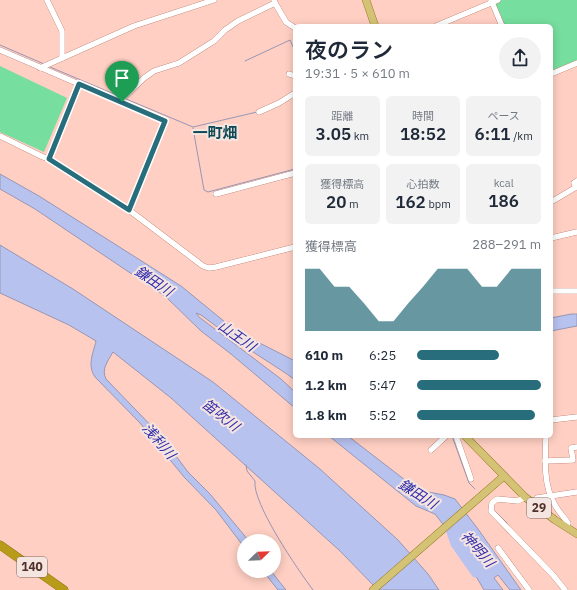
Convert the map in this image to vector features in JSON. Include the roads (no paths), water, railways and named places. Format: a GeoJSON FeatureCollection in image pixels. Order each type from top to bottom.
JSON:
{"type":"FeatureCollection","features":[{"type":"Feature","properties":{"kind":"highway","name":"140"},"geometry":{"type":"LineString","coordinates":[[0,545],[64,590]]}},
{"type":"Feature","properties":{"kind":"main road"},"geometry":{"type":"LineString","coordinates":[[366,0],[374,24]]}},
{"type":"Feature","properties":{"kind":"main road"},"geometry":{"type":"LineString","coordinates":[[373,590],[504,476],[467,438]]}},
{"type":"Feature","properties":{"kind":"main road","name":"29"},"geometry":{"type":"LineString","coordinates":[[504,476],[525,497],[577,534]]}},
{"type":"Feature","properties":{"kind":"street"},"geometry":{"type":"LineString","coordinates":[[47,0],[62,31],[62,58]]}},
{"type":"Feature","properties":{"kind":"street"},"geometry":{"type":"LineString","coordinates":[[40,68],[134,26],[214,0]]}},
{"type":"Feature","properties":{"kind":"street"},"geometry":{"type":"LineString","coordinates":[[122,102],[123,98],[144,78],[158,69],[180,63],[214,40],[238,21],[274,1],[286,22],[293,27]]}},
{"type":"Feature","properties":{"kind":"street"},"geometry":{"type":"LineString","coordinates":[[441,24],[494,1],[501,24]]}},
{"type":"Feature","properties":{"kind":"street"},"geometry":{"type":"LineString","coordinates":[[0,50],[165,121],[129,210]]}},
{"type":"Feature","properties":{"kind":"street"},"geometry":{"type":"LineString","coordinates":[[553,73],[577,63]]}},
{"type":"Feature","properties":{"kind":"street"},"geometry":{"type":"LineString","coordinates":[[289,74],[293,75]]}},
{"type":"Feature","properties":{"kind":"street"},"geometry":{"type":"LineString","coordinates":[[49,159],[79,84]]}},
{"type":"Feature","properties":{"kind":"street"},"geometry":{"type":"LineString","coordinates":[[259,112],[293,95]]}},
{"type":"Feature","properties":{"kind":"street"},"geometry":{"type":"LineString","coordinates":[[0,136],[49,159],[129,210],[203,266],[209,268],[216,267],[293,248]]}},
{"type":"Feature","properties":{"kind":"street"},"geometry":{"type":"LineString","coordinates":[[216,194],[293,174]]}},
{"type":"Feature","properties":{"kind":"street"},"geometry":{"type":"LineString","coordinates":[[553,201],[576,187],[574,183],[577,181]]}},
{"type":"Feature","properties":{"kind":"street"},"geometry":{"type":"LineString","coordinates":[[553,238],[577,232]]}},
{"type":"Feature","properties":{"kind":"street"},"geometry":{"type":"LineString","coordinates":[[553,291],[577,291]]}},
{"type":"Feature","properties":{"kind":"street"},"geometry":{"type":"LineString","coordinates":[[553,420],[577,417]]}},
{"type":"Feature","properties":{"kind":"street"},"geometry":{"type":"LineString","coordinates":[[431,450],[444,438]]}},
{"type":"Feature","properties":{"kind":"street"},"geometry":{"type":"LineString","coordinates":[[457,438],[471,479]]}},
{"type":"Feature","properties":{"kind":"street"},"geometry":{"type":"LineString","coordinates":[[546,438],[545,461],[550,496],[555,506],[568,523],[567,527]]}},
{"type":"Feature","properties":{"kind":"street"},"geometry":{"type":"LineString","coordinates":[[545,461],[572,460],[571,448],[577,447]]}},
{"type":"Feature","properties":{"kind":"street"},"geometry":{"type":"LineString","coordinates":[[533,503],[537,498],[577,492]]}},
{"type":"Feature","properties":{"kind":"street"},"geometry":{"type":"LineString","coordinates":[[525,497],[518,501],[497,499],[492,503],[491,510],[565,590]]}},
{"type":"Feature","properties":{"kind":"street"},"geometry":{"type":"LineString","coordinates":[[498,548],[529,590]]}},
{"type":"Feature","properties":{"kind":"water","name":"山王川"},"geometry":{"type":"Polygon","coordinates":[[[0,174],[39,196],[181,286],[236,331],[293,360],[293,378],[196,313],[199,317],[281,379],[293,390],[293,406],[231,354],[201,331],[166,297],[35,209],[0,189],[0,174]]]}},
{"type":"Feature","properties":{"kind":"water"},"geometry":{"type":"Polygon","coordinates":[[[0,245],[73,289],[213,382],[320,469],[398,540],[428,574],[439,590],[378,590],[340,551],[171,398],[113,352],[105,368],[104,372],[106,379],[161,436],[188,472],[210,494],[243,534],[237,534],[237,538],[216,510],[184,477],[140,423],[95,377],[91,364],[96,341],[69,325],[0,293],[0,245]]]}},
{"type":"Feature","properties":{"kind":"water"},"geometry":{"type":"Polygon","coordinates":[[[577,314],[577,326],[553,331],[553,318],[577,314]]]}},
{"type":"Feature","properties":{"kind":"water","name":"神明川"},"geometry":{"type":"Polygon","coordinates":[[[331,438],[351,438],[418,490],[444,495],[455,499],[521,590],[510,590],[498,575],[494,578],[503,590],[484,590],[455,540],[435,514],[416,506],[331,438]]]}},
{"type":"Feature","properties":{"kind":"water"},"geometry":{"type":"Polygon","coordinates":[[[269,578],[277,578],[286,590],[278,590],[269,578]]]}},
{"type":"Feature","properties":{"kind":"waterway"},"geometry":{"type":"LineString","coordinates":[[245,61],[290,40],[293,47]]}},
{"type":"Feature","properties":{"kind":"waterway"},"geometry":{"type":"LineString","coordinates":[[0,45],[44,64]]}},
{"type":"Feature","properties":{"kind":"waterway"},"geometry":{"type":"LineString","coordinates":[[50,67],[121,97]]}},
{"type":"Feature","properties":{"kind":"waterway"},"geometry":{"type":"LineString","coordinates":[[126,99],[193,127],[257,112]]}},
{"type":"Feature","properties":{"kind":"waterway"},"geometry":{"type":"LineString","coordinates":[[193,128],[204,190],[208,192],[293,170]]}},
{"type":"Feature","properties":{"kind":"waterway"},"geometry":{"type":"LineString","coordinates":[[453,438],[469,483],[475,489]]}},
{"type":"Feature","properties":{"kind":"waterway"},"geometry":{"type":"LineString","coordinates":[[246,465],[247,471],[255,481],[256,491],[268,520],[287,553],[313,590]]}},
{"type":"Feature","properties":{"kind":"waterway"},"geometry":{"type":"LineString","coordinates":[[494,510],[507,523]]}},
{"type":"Feature","properties":{"kind":"waterway","name":"鎌田川"},"geometry":{"type":"LineString","coordinates":[[448,526],[454,544],[475,574]]}},
{"type":"Feature","properties":{"kind":"district","name":"一町畑"},"geometry":{"type":"Point","coordinates":[215,133]}},
{"type":"Feature","properties":{"kind":"water label","name":"笛吹川"},"geometry":{"type":"Point","coordinates":[221,415]}},
{"type":"Feature","properties":{"kind":"water label","name":"浅利川"},"geometry":{"type":"Point","coordinates":[159,441]}}]}
